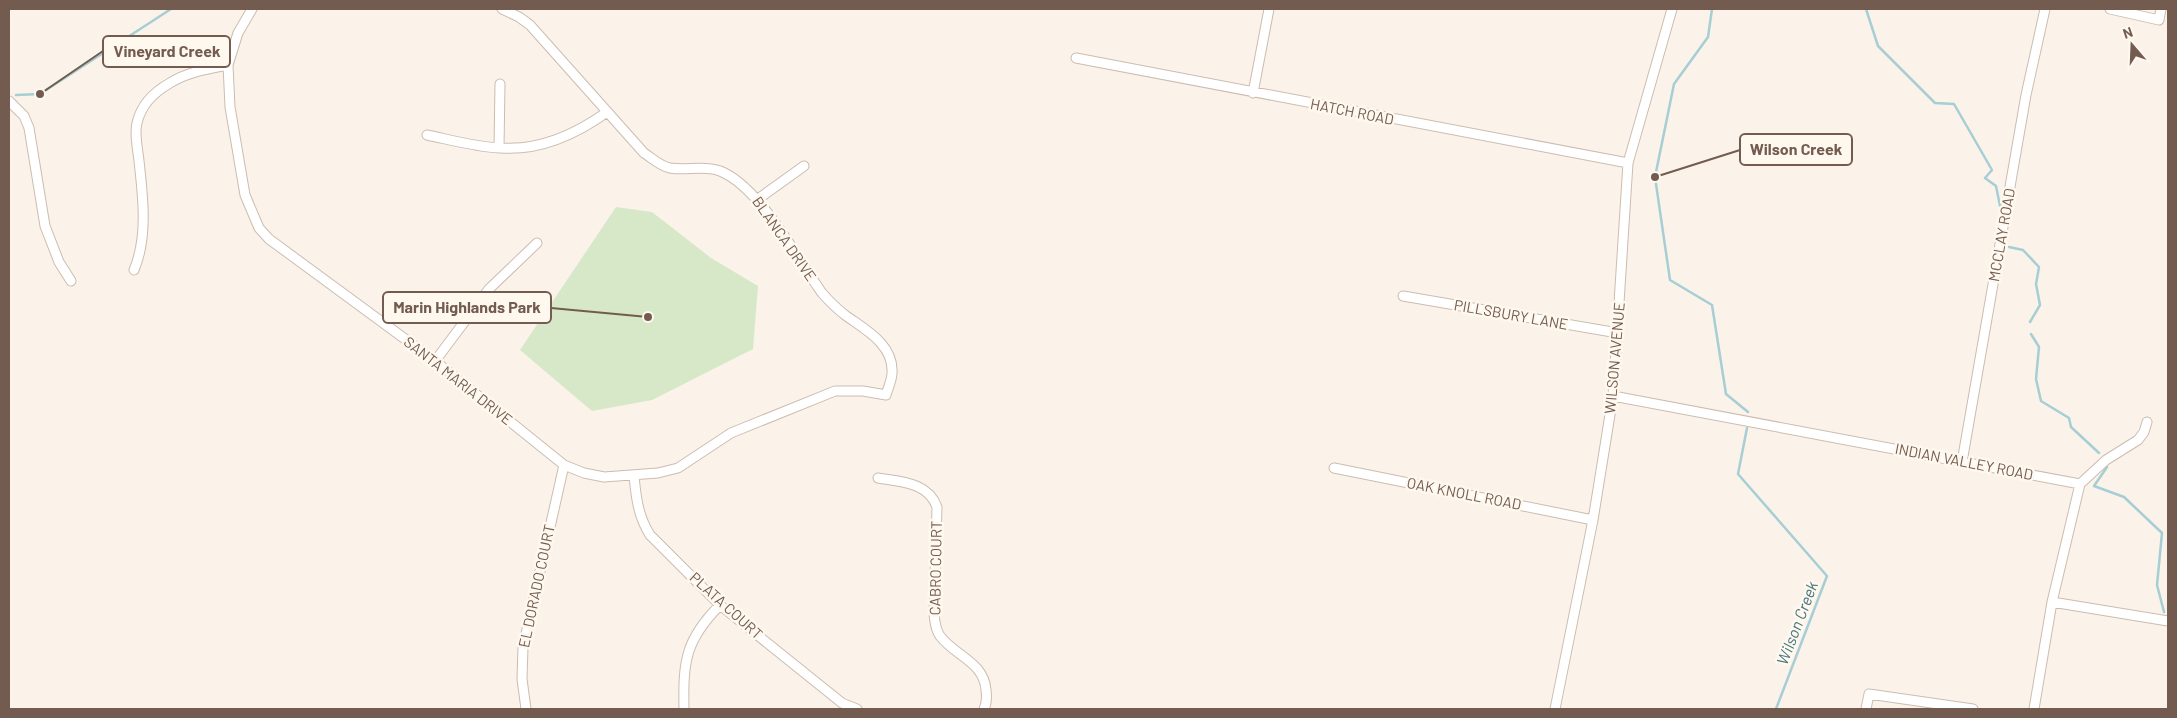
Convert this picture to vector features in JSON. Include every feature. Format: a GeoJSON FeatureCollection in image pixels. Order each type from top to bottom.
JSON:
{"type":"FeatureCollection","features":[{"type":"Feature","properties":{"kind":"street","name":"SANTA MARIA DRIVE"},"geometry":{"type":"LineString","coordinates":[[252,9],[238,34],[228,64],[230,107],[245,195],[259,228],[269,239],[435,361],[564,465],[584,473],[604,477],[634,476],[678,468],[731,433],[835,391],[863,391],[886,395]]}},
{"type":"Feature","properties":{"kind":"street","name":"BLANCA DRIVE"},"geometry":{"type":"LineString","coordinates":[[502,9],[530,25],[644,153],[660,164],[671,168],[704,167],[719,171],[734,178],[758,199],[822,293],[833,305],[881,342],[890,358],[892,372],[886,395]]}},
{"type":"Feature","properties":{"kind":"street"},"geometry":{"type":"LineString","coordinates":[[1253,93],[1269,9]]}},
{"type":"Feature","properties":{"kind":"street","name":"WILSON AVENUE"},"geometry":{"type":"LineString","coordinates":[[1555,709],[1593,520],[1613,396],[1628,163],[1672,9]]}},
{"type":"Feature","properties":{"kind":"street","name":"MCCLAY ROAD"},"geometry":{"type":"LineString","coordinates":[[1962,462],[2024,104],[2045,9]]}},
{"type":"Feature","properties":{"kind":"street"},"geometry":{"type":"LineString","coordinates":[[2110,9],[2159,20],[2161,9]]}},
{"type":"Feature","properties":{"kind":"street","name":"HATCH ROAD"},"geometry":{"type":"LineString","coordinates":[[1076,58],[1628,163]]}},
{"type":"Feature","properties":{"kind":"street"},"geometry":{"type":"LineString","coordinates":[[134,270],[140,254],[143,207],[136,124],[141,112],[146,102],[169,83],[195,72],[228,64]]}},
{"type":"Feature","properties":{"kind":"street"},"geometry":{"type":"LineString","coordinates":[[499,148],[500,84]]}},
{"type":"Feature","properties":{"kind":"street"},"geometry":{"type":"LineString","coordinates":[[9,101],[24,116],[28,128],[46,226],[59,262],[72,281]]}},
{"type":"Feature","properties":{"kind":"street"},"geometry":{"type":"LineString","coordinates":[[427,135],[499,148],[536,146],[563,139],[606,112]]}},
{"type":"Feature","properties":{"kind":"street"},"geometry":{"type":"LineString","coordinates":[[758,199],[804,166]]}},
{"type":"Feature","properties":{"kind":"street"},"geometry":{"type":"LineString","coordinates":[[435,361],[489,289],[537,243]]}},
{"type":"Feature","properties":{"kind":"street","name":"PILLSBURY LANE"},"geometry":{"type":"LineString","coordinates":[[1403,296],[1618,333]]}},
{"type":"Feature","properties":{"kind":"street","name":"INDIAN VALLEY ROAD"},"geometry":{"type":"LineString","coordinates":[[1613,396],[2080,484]]}},
{"type":"Feature","properties":{"kind":"street"},"geometry":{"type":"LineString","coordinates":[[2034,709],[2052,602],[2080,484],[2106,460],[2138,440],[2144,432],[2146,422]]}},
{"type":"Feature","properties":{"kind":"street","name":"EL DORADO COURT"},"geometry":{"type":"LineString","coordinates":[[526,709],[522,678],[523,647],[564,465]]}},
{"type":"Feature","properties":{"kind":"street","name":"OAK KNOLL ROAD"},"geometry":{"type":"LineString","coordinates":[[1334,468],[1593,520]]}},
{"type":"Feature","properties":{"kind":"street","name":"PLATA COURT"},"geometry":{"type":"LineString","coordinates":[[634,476],[642,522],[650,535],[720,605],[842,702],[857,709]]}},
{"type":"Feature","properties":{"kind":"street","name":"CABRO COURT"},"geometry":{"type":"LineString","coordinates":[[878,478],[925,488],[935,500],[937,507],[934,614],[937,630],[949,645],[973,664],[982,674],[986,688],[986,704],[984,709]]}},
{"type":"Feature","properties":{"kind":"street"},"geometry":{"type":"LineString","coordinates":[[2052,602],[2168,621]]}},
{"type":"Feature","properties":{"kind":"street"},"geometry":{"type":"LineString","coordinates":[[684,709],[683,672],[689,648],[708,617],[720,605]]}},
{"type":"Feature","properties":{"kind":"street"},"geometry":{"type":"LineString","coordinates":[[1866,709],[1869,694],[1973,709]]}},
{"type":"Feature","properties":{"kind":"green space"},"geometry":{"type":"Polygon","coordinates":[[[616,207],[652,212],[711,258],[758,286],[753,349],[652,400],[592,411],[520,350],[616,207]]]}},
{"type":"Feature","properties":{"kind":"waterway"},"geometry":{"type":"LineString","coordinates":[[16,95],[40,94],[171,9]]}},
{"type":"Feature","properties":{"kind":"waterway","name":"Wilson Creek"},"geometry":{"type":"LineString","coordinates":[[1712,9],[1708,37],[1674,84],[1655,177],[1670,280],[1712,305],[1726,394],[1748,412]]}},
{"type":"Feature","properties":{"kind":"waterway"},"geometry":{"type":"LineString","coordinates":[[1866,9],[1878,46],[1935,103],[1954,104],[1992,170],[1985,178],[1996,186],[2000,206]]}},
{"type":"Feature","properties":{"kind":"waterway"},"geometry":{"type":"LineString","coordinates":[[2009,247],[2023,250],[2039,267],[2036,284],[2040,305],[2030,322]]}},
{"type":"Feature","properties":{"kind":"waterway"},"geometry":{"type":"LineString","coordinates":[[2031,334],[2039,347],[2036,379],[2041,401],[2069,418],[2071,427],[2099,453]]}},
{"type":"Feature","properties":{"kind":"waterway","name":"Wilson Creek"},"geometry":{"type":"LineString","coordinates":[[1747,428],[1738,474],[1827,576],[1776,709]]}},
{"type":"Feature","properties":{"kind":"waterway"},"geometry":{"type":"LineString","coordinates":[[2107,467],[2094,486],[2124,497],[2162,533],[2157,585],[2164,612]]}},
{"type":"Feature","properties":{"kind":"place","name":"Vineyard Creek"},"geometry":{"type":"Point","coordinates":[40,94]}},
{"type":"Feature","properties":{"kind":"place","name":"Wilson Creek"},"geometry":{"type":"Point","coordinates":[1655,177]}},
{"type":"Feature","properties":{"kind":"place","name":"Marin Highlands Park"},"geometry":{"type":"Point","coordinates":[648,317]}}]}
